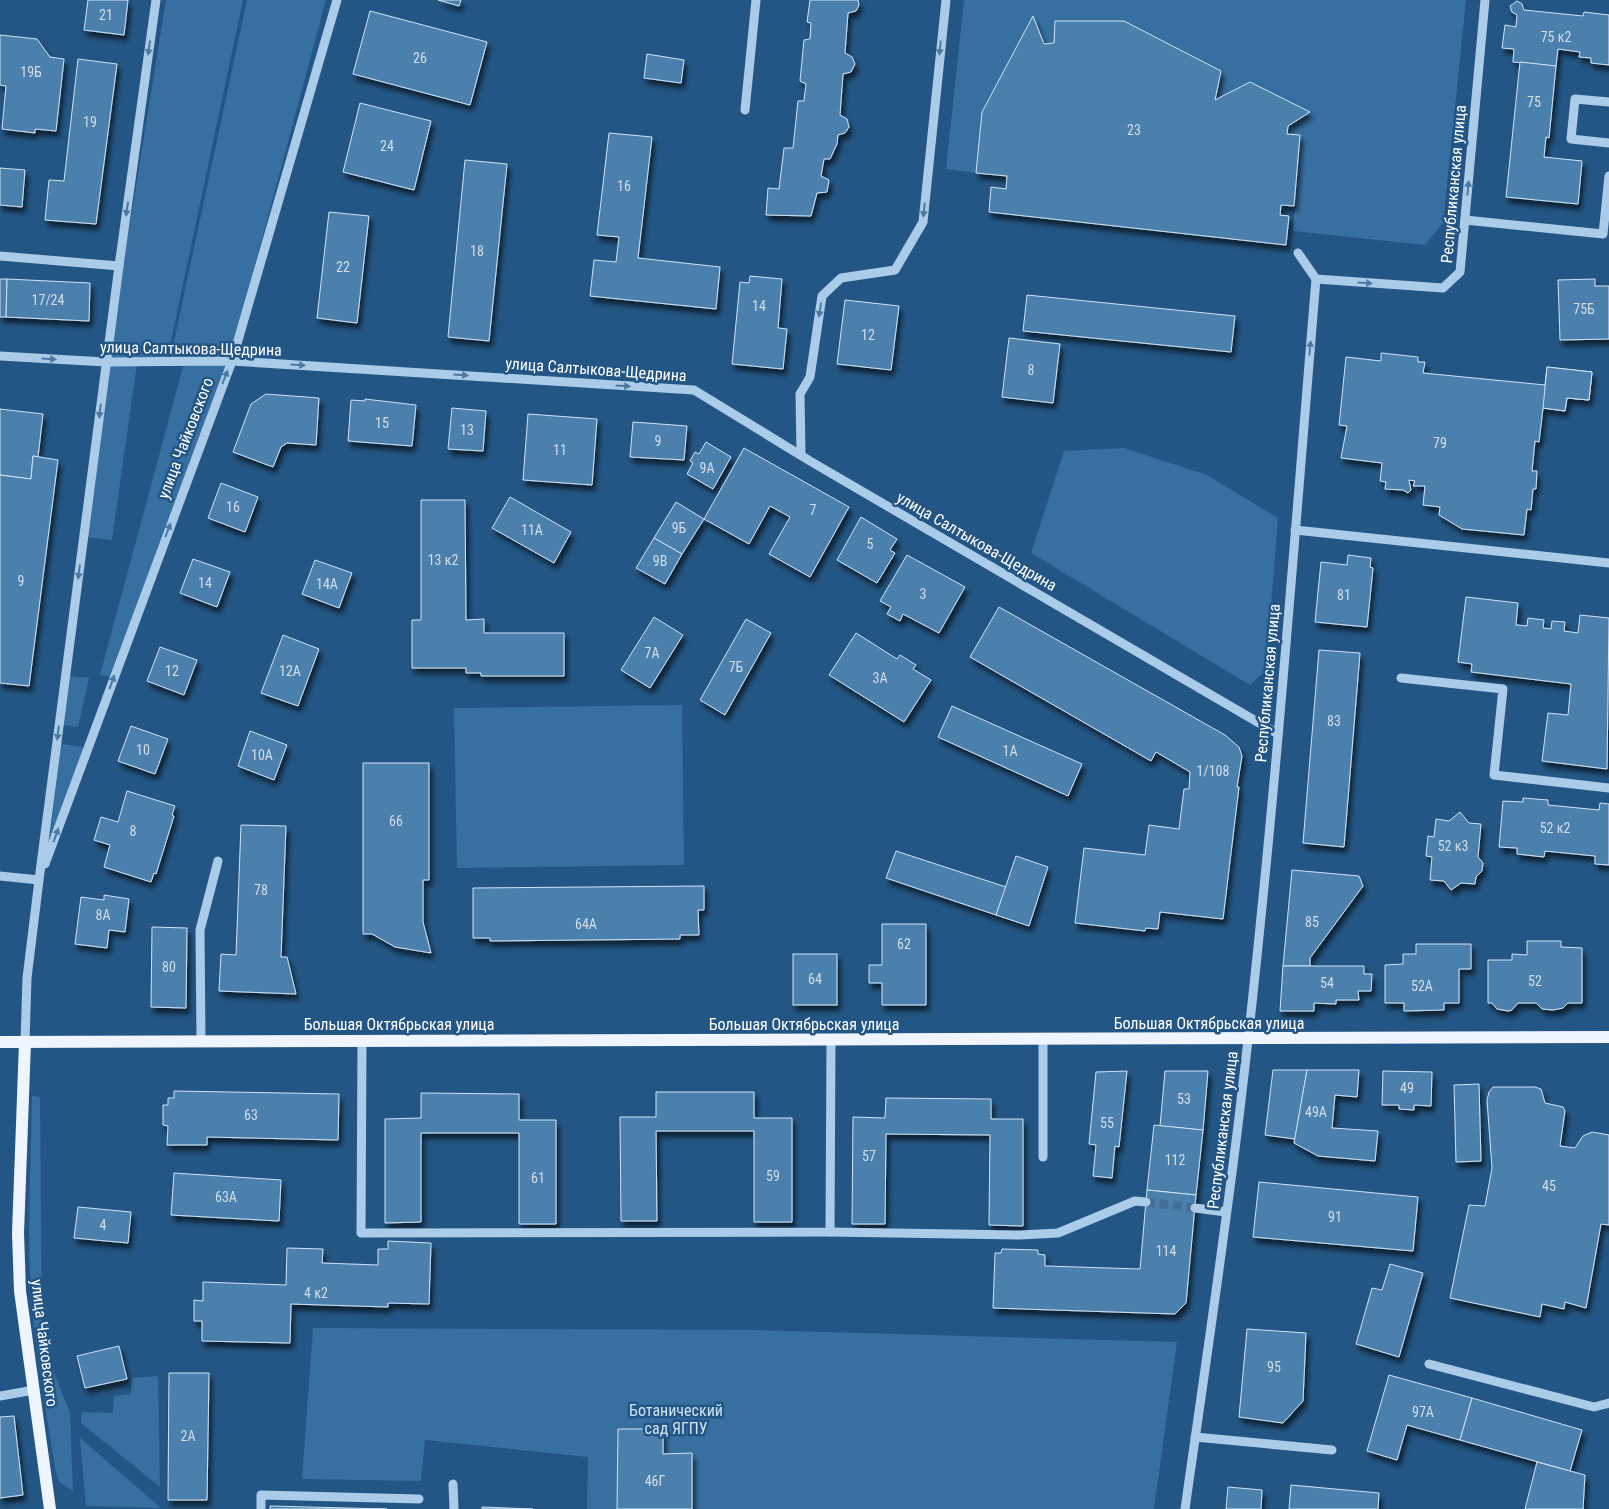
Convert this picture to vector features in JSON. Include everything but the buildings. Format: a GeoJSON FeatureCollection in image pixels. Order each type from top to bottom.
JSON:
{"type":"FeatureCollection","features":[{"type":"Feature","properties":{"kind":"main road","name":"Большая Октябрьская улица"},"geometry":{"type":"LineString","coordinates":[[0,1042],[201,1040],[1248,1040],[1609,1037]]}},
{"type":"Feature","properties":{"kind":"main road","name":"улица Чайковского"},"geometry":{"type":"LineString","coordinates":[[25,1042],[18,1232],[22,1317],[50,1509]]}},
{"type":"Feature","properties":{"kind":"street","name":"улица Чайковского"},"geometry":{"type":"LineString","coordinates":[[25,1042],[27,978],[39,880],[106,362],[156,0]]}},
{"type":"Feature","properties":{"kind":"street","name":"улица Чайковского"},"geometry":{"type":"LineString","coordinates":[[39,880],[232,361],[337,0]]}},
{"type":"Feature","properties":{"kind":"street"},"geometry":{"type":"LineString","coordinates":[[746,110],[756,0]]}},
{"type":"Feature","properties":{"kind":"street"},"geometry":{"type":"LineString","coordinates":[[800,455],[800,394],[810,377],[822,296],[841,278],[895,270],[923,222],[946,0]]}},
{"type":"Feature","properties":{"kind":"street","name":"Республиканская улица"},"geometry":{"type":"LineString","coordinates":[[1185,1509],[1248,1040],[1278,734],[1316,279],[1443,288],[1460,272],[1484,0]]}},
{"type":"Feature","properties":{"kind":"street"},"geometry":{"type":"LineString","coordinates":[[1609,102],[1575,99],[1571,139],[1609,143]]}},
{"type":"Feature","properties":{"kind":"street"},"geometry":{"type":"LineString","coordinates":[[1465,220],[1603,234],[1609,176]]}},
{"type":"Feature","properties":{"kind":"street"},"geometry":{"type":"LineString","coordinates":[[1298,253],[1316,279]]}},
{"type":"Feature","properties":{"kind":"street"},"geometry":{"type":"LineString","coordinates":[[0,256],[119,266]]}},
{"type":"Feature","properties":{"kind":"street","name":"улица Салтыкова-Щедрина"},"geometry":{"type":"LineString","coordinates":[[0,356],[106,362],[232,361],[694,390],[800,455],[1278,734]]}},
{"type":"Feature","properties":{"kind":"street"},"geometry":{"type":"LineString","coordinates":[[1295,530],[1609,564]]}},
{"type":"Feature","properties":{"kind":"street"},"geometry":{"type":"LineString","coordinates":[[1401,678],[1502,689],[1494,775],[1609,788]]}},
{"type":"Feature","properties":{"kind":"street"},"geometry":{"type":"LineString","coordinates":[[201,1040],[200,930],[218,861]]}},
{"type":"Feature","properties":{"kind":"street"},"geometry":{"type":"LineString","coordinates":[[0,876],[39,880]]}},
{"type":"Feature","properties":{"kind":"street"},"geometry":{"type":"LineString","coordinates":[[830,1232],[831,1040]]}},
{"type":"Feature","properties":{"kind":"street"},"geometry":{"type":"LineString","coordinates":[[1042,1157],[1043,1040]]}},
{"type":"Feature","properties":{"kind":"street"},"geometry":{"type":"LineString","coordinates":[[362,1041],[361,1233],[830,1232],[1020,1235],[1058,1233],[1135,1201],[1146,1202]]}},
{"type":"Feature","properties":{"kind":"street"},"geometry":{"type":"LineString","coordinates":[[1195,1208],[1226,1212]]}},
{"type":"Feature","properties":{"kind":"street"},"geometry":{"type":"LineString","coordinates":[[1429,1364],[1594,1407],[1609,1403]]}},
{"type":"Feature","properties":{"kind":"street"},"geometry":{"type":"LineString","coordinates":[[0,1396],[34,1390]]}},
{"type":"Feature","properties":{"kind":"street"},"geometry":{"type":"LineString","coordinates":[[1195,1437],[1332,1450]]}},
{"type":"Feature","properties":{"kind":"street"},"geometry":{"type":"LineString","coordinates":[[453,1484],[454,1509]]}},
{"type":"Feature","properties":{"kind":"street"},"geometry":{"type":"LineString","coordinates":[[261,1509],[262,1495],[419,1499]]}},
{"type":"Feature","properties":{"kind":"green space"},"geometry":{"type":"Polygon","coordinates":[[[166,0],[243,0],[167,360],[108,360],[166,0]]]}},
{"type":"Feature","properties":{"kind":"green space"},"geometry":{"type":"Polygon","coordinates":[[[247,0],[326,0],[230,359],[170,360],[247,0]]]}},
{"type":"Feature","properties":{"kind":"green space"},"geometry":{"type":"Polygon","coordinates":[[[964,0],[1466,0],[1443,223],[1425,245],[1293,231],[1300,136],[1287,134],[1288,126],[1215,100],[1221,71],[1124,21],[1055,21],[1054,43],[1044,44],[1033,17],[982,112],[976,173],[946,169],[964,0]]]}},
{"type":"Feature","properties":{"kind":"green space"},"geometry":{"type":"Polygon","coordinates":[[[229,362],[111,677],[100,675],[184,363],[229,362]]]}},
{"type":"Feature","properties":{"kind":"green space"},"geometry":{"type":"Polygon","coordinates":[[[107,364],[137,364],[112,540],[86,537],[107,364]]]}},
{"type":"Feature","properties":{"kind":"green space"},"geometry":{"type":"Polygon","coordinates":[[[1124,448],[1207,475],[1278,518],[1266,670],[1250,685],[1031,553],[1064,451],[1124,448]]]}},
{"type":"Feature","properties":{"kind":"green space"},"geometry":{"type":"Polygon","coordinates":[[[69,676],[89,678],[78,727],[63,725],[69,676]]]}},
{"type":"Feature","properties":{"kind":"green space"},"geometry":{"type":"Polygon","coordinates":[[[682,705],[684,865],[457,868],[454,708],[682,705]]]}},
{"type":"Feature","properties":{"kind":"green space"},"geometry":{"type":"Polygon","coordinates":[[[61,744],[85,747],[49,845],[61,744]]]}},
{"type":"Feature","properties":{"kind":"green space"},"geometry":{"type":"Polygon","coordinates":[[[32,1096],[40,1097],[42,1342],[70,1413],[73,1491],[59,1482],[56,1473],[34,1326],[29,1253],[32,1096]]]}},
{"type":"Feature","properties":{"kind":"green space","name":"Ботанический сад ЯГПУ"},"geometry":{"type":"Polygon","coordinates":[[[313,1328],[752,1330],[1177,1342],[1154,1509],[587,1509],[588,1457],[425,1440],[421,1481],[302,1479],[313,1328]]]}},
{"type":"Feature","properties":{"kind":"green space"},"geometry":{"type":"Polygon","coordinates":[[[158,1376],[160,1487],[81,1423],[82,1412],[113,1413],[114,1396],[131,1394],[132,1378],[158,1376]]]}},
{"type":"Feature","properties":{"kind":"green space"},"geometry":{"type":"Polygon","coordinates":[[[80,1438],[161,1508],[86,1506],[80,1438]]]}},
{"type":"Feature","properties":{"kind":"tunnel"},"geometry":{"type":"LineString","coordinates":[[1146,1202],[1195,1208]]}}]}
